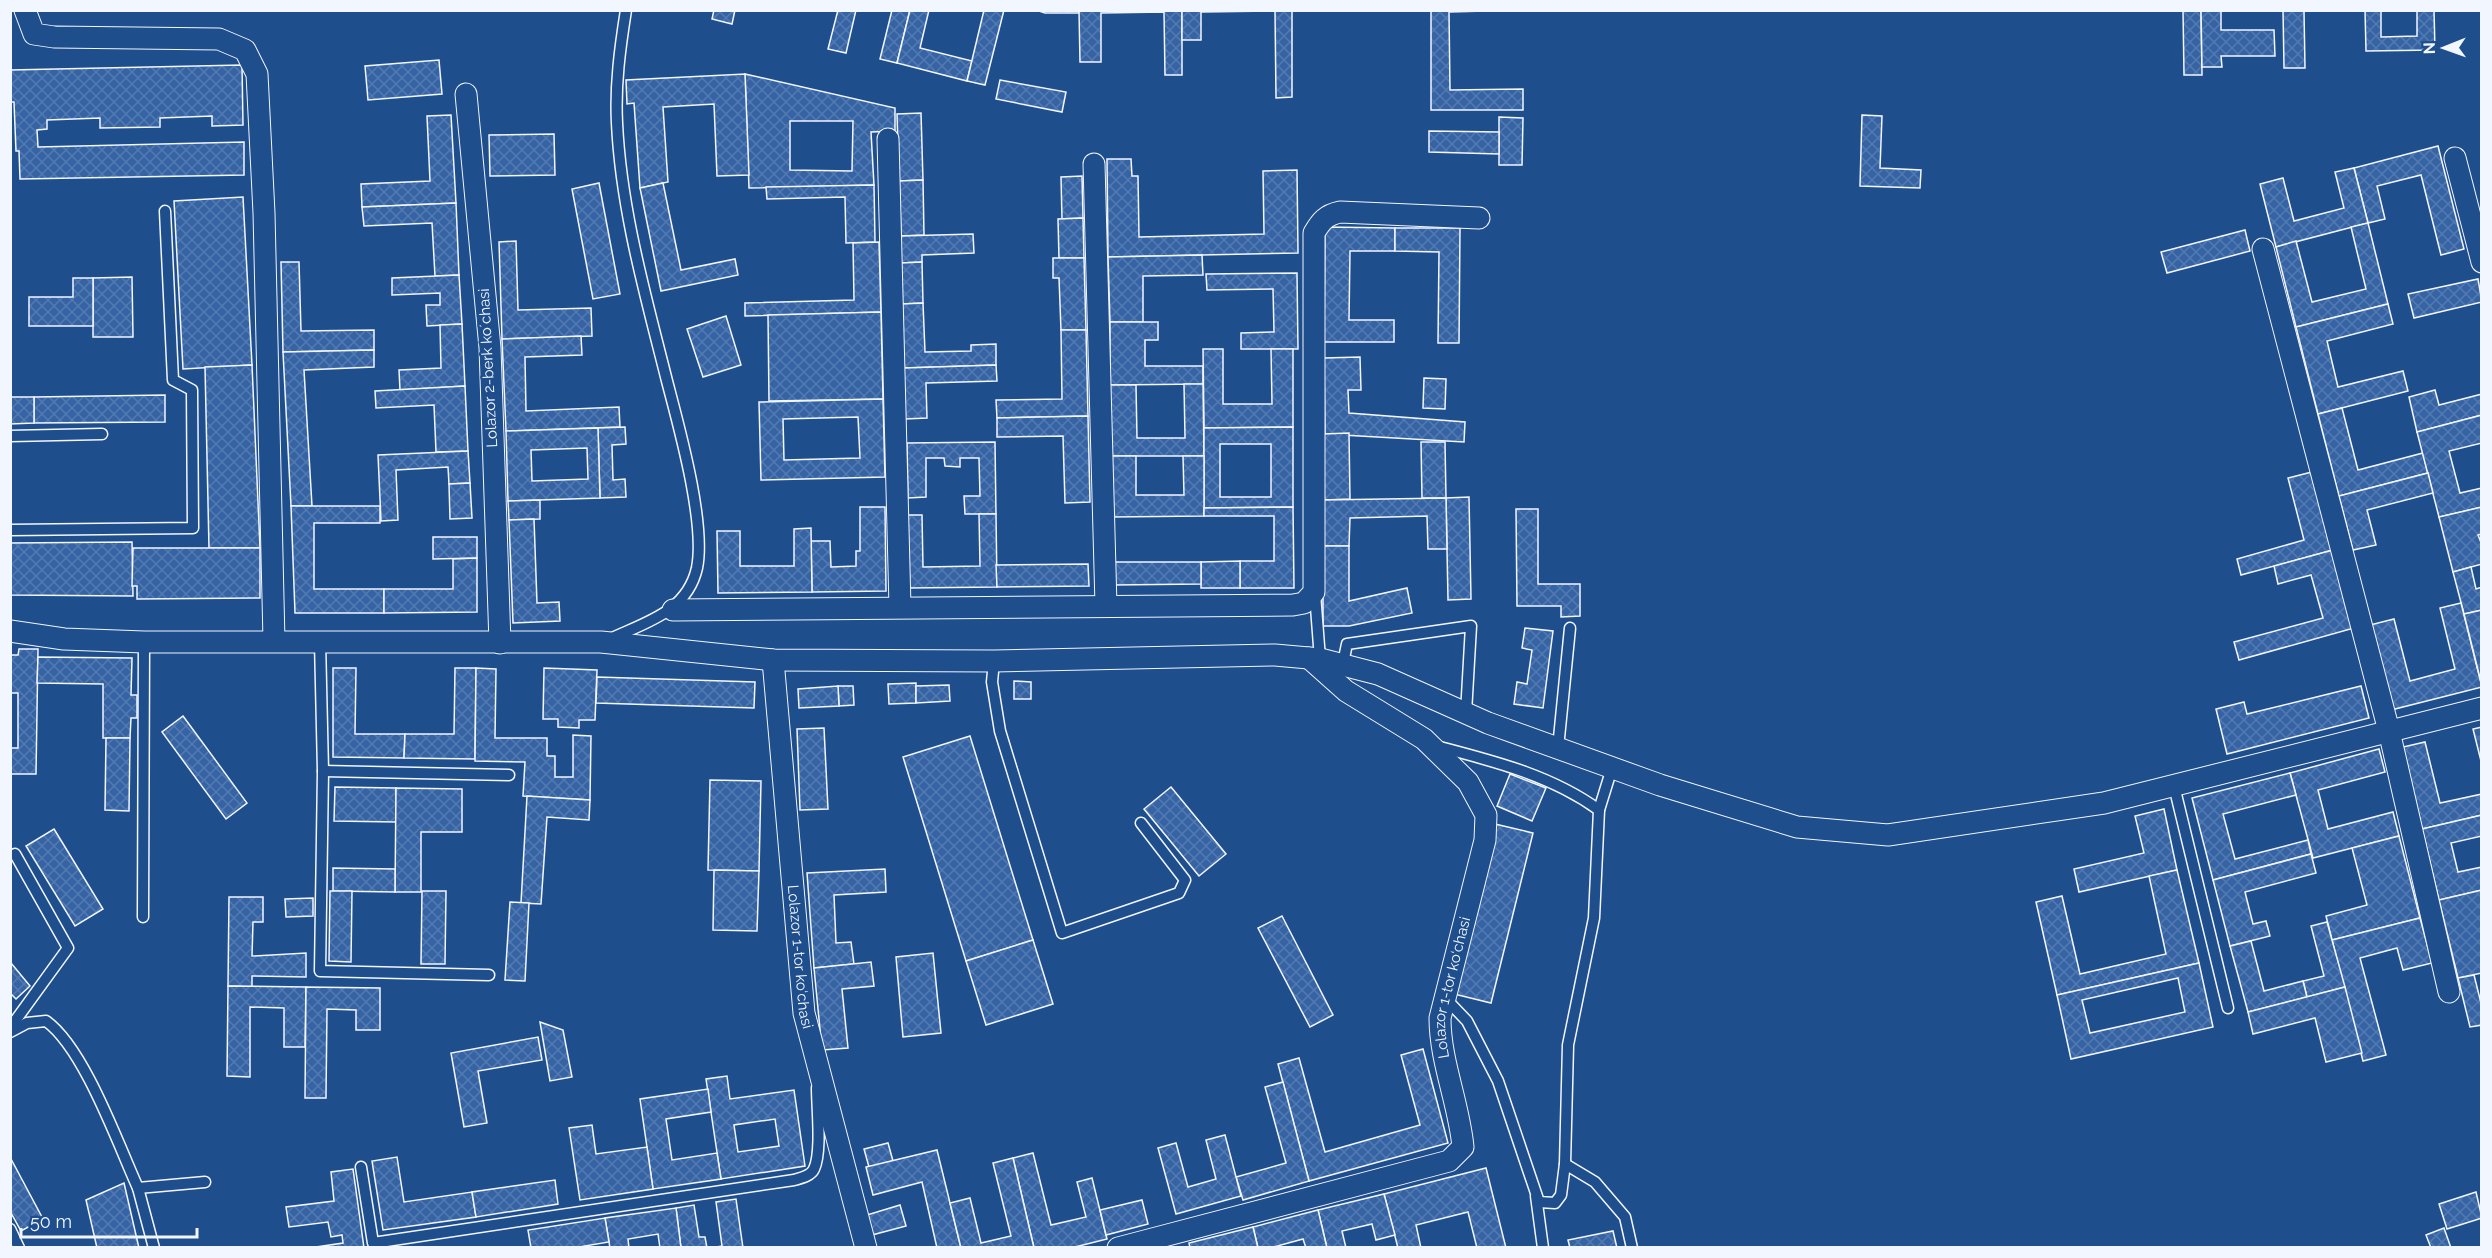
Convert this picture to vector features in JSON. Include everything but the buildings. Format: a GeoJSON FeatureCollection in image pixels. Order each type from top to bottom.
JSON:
{"type":"FeatureCollection","features":[{"type":"Feature","properties":{"kind":"street"},"geometry":{"type":"LineString","coordinates":[[25,10],[34,34],[54,37],[219,39],[245,50],[257,74],[264,213],[274,641]]}},
{"type":"Feature","properties":{"kind":"street","name":"Lolazor 2-berk koʼchasi"},"geometry":{"type":"LineString","coordinates":[[466,94],[490,348],[500,643]]}},
{"type":"Feature","properties":{"kind":"street"},"geometry":{"type":"LineString","coordinates":[[888,139],[900,607]]}},
{"type":"Feature","properties":{"kind":"street"},"geometry":{"type":"LineString","coordinates":[[2455,158],[2481,262]]}},
{"type":"Feature","properties":{"kind":"street"},"geometry":{"type":"LineString","coordinates":[[1094,164],[1106,606]]}},
{"type":"Feature","properties":{"kind":"street"},"geometry":{"type":"LineString","coordinates":[[673,610],[1293,605],[1304,603],[1314,592],[1314,233],[1329,215],[1340,212],[1479,218]]}},
{"type":"Feature","properties":{"kind":"street"},"geometry":{"type":"LineString","coordinates":[[2263,249],[2389,731],[2449,992]]}},
{"type":"Feature","properties":{"kind":"street"},"geometry":{"type":"LineString","coordinates":[[10,631],[64,639],[144,642],[601,642],[773,660],[994,661],[1275,655],[1314,658],[1343,663],[1378,674],[1466,713],[1612,768],[1797,827],[1888,835],[2104,803],[2481,708]]}},
{"type":"Feature","properties":{"kind":"street","name":"Lolazor 1-tor ko‘chasi"},"geometry":{"type":"LineString","coordinates":[[1118,1248],[1449,1161],[1463,1147],[1461,1123],[1440,1041],[1440,1018],[1485,840],[1486,815],[1468,782],[1429,744],[1346,691],[1314,658]]}},
{"type":"Feature","properties":{"kind":"street","name":"Lolazor 1-tor ko‘chasi"},"geometry":{"type":"LineString","coordinates":[[773,660],[804,1013],[817,1067],[840,1142],[866,1248]]}},
{"type":"Feature","properties":{"kind":"lane"},"geometry":{"type":"LineString","coordinates":[[601,642],[673,610],[689,588],[697,568],[697,530],[684,450],[649,307],[626,199],[617,124],[617,79],[626,10]]}},
{"type":"Feature","properties":{"kind":"lane"},"geometry":{"type":"LineString","coordinates":[[10,530],[193,528],[192,390],[173,380],[165,211]]}},
{"type":"Feature","properties":{"kind":"lane"},"geometry":{"type":"LineString","coordinates":[[10,436],[102,434]]}},
{"type":"Feature","properties":{"kind":"lane"},"geometry":{"type":"LineString","coordinates":[[1314,592],[1314,658]]}},
{"type":"Feature","properties":{"kind":"lane"},"geometry":{"type":"LineString","coordinates":[[1343,663],[1347,644],[1471,626],[1466,713]]}},
{"type":"Feature","properties":{"kind":"lane"},"geometry":{"type":"LineString","coordinates":[[1558,748],[1570,628]]}},
{"type":"Feature","properties":{"kind":"lane"},"geometry":{"type":"LineString","coordinates":[[320,641],[323,771],[320,971],[489,975]]}},
{"type":"Feature","properties":{"kind":"lane"},"geometry":{"type":"LineString","coordinates":[[143,917],[144,642]]}},
{"type":"Feature","properties":{"kind":"lane"},"geometry":{"type":"LineString","coordinates":[[994,661],[992,682],[1000,731],[1062,933],[1179,893],[1185,880],[1141,823]]}},
{"type":"Feature","properties":{"kind":"lane"},"geometry":{"type":"LineString","coordinates":[[1429,744],[1514,767],[1577,794],[1599,810]]}},
{"type":"Feature","properties":{"kind":"lane"},"geometry":{"type":"LineString","coordinates":[[1445,998],[1467,1021],[1498,1081],[1539,1202],[1556,1203],[1561,1195],[1565,1164],[1568,1045],[1594,918],[1599,810],[1612,768]]}},
{"type":"Feature","properties":{"kind":"lane"},"geometry":{"type":"LineString","coordinates":[[323,771],[509,775]]}},
{"type":"Feature","properties":{"kind":"lane"},"geometry":{"type":"LineString","coordinates":[[2174,786],[2228,1008]]}},
{"type":"Feature","properties":{"kind":"lane"},"geometry":{"type":"LineString","coordinates":[[10,1030],[68,948],[15,854]]}},
{"type":"Feature","properties":{"kind":"lane"},"geometry":{"type":"LineString","coordinates":[[10,1030],[27,1023],[46,1021],[59,1031],[89,1081],[138,1188],[154,1248]]}},
{"type":"Feature","properties":{"kind":"lane"},"geometry":{"type":"LineString","coordinates":[[361,1167],[373,1243],[794,1180],[814,1170],[817,1153],[817,1067]]}},
{"type":"Feature","properties":{"kind":"lane"},"geometry":{"type":"LineString","coordinates":[[1565,1164],[1595,1182],[1625,1217],[1632,1248]]}},
{"type":"Feature","properties":{"kind":"lane"},"geometry":{"type":"LineString","coordinates":[[138,1188],[205,1182]]}},
{"type":"Feature","properties":{"kind":"lane"},"geometry":{"type":"LineString","coordinates":[[1536,1196],[1544,1248]]}},
{"type":"Feature","properties":{"kind":"lane"},"geometry":{"type":"LineString","coordinates":[[10,1228],[19,1248]]}}]}
